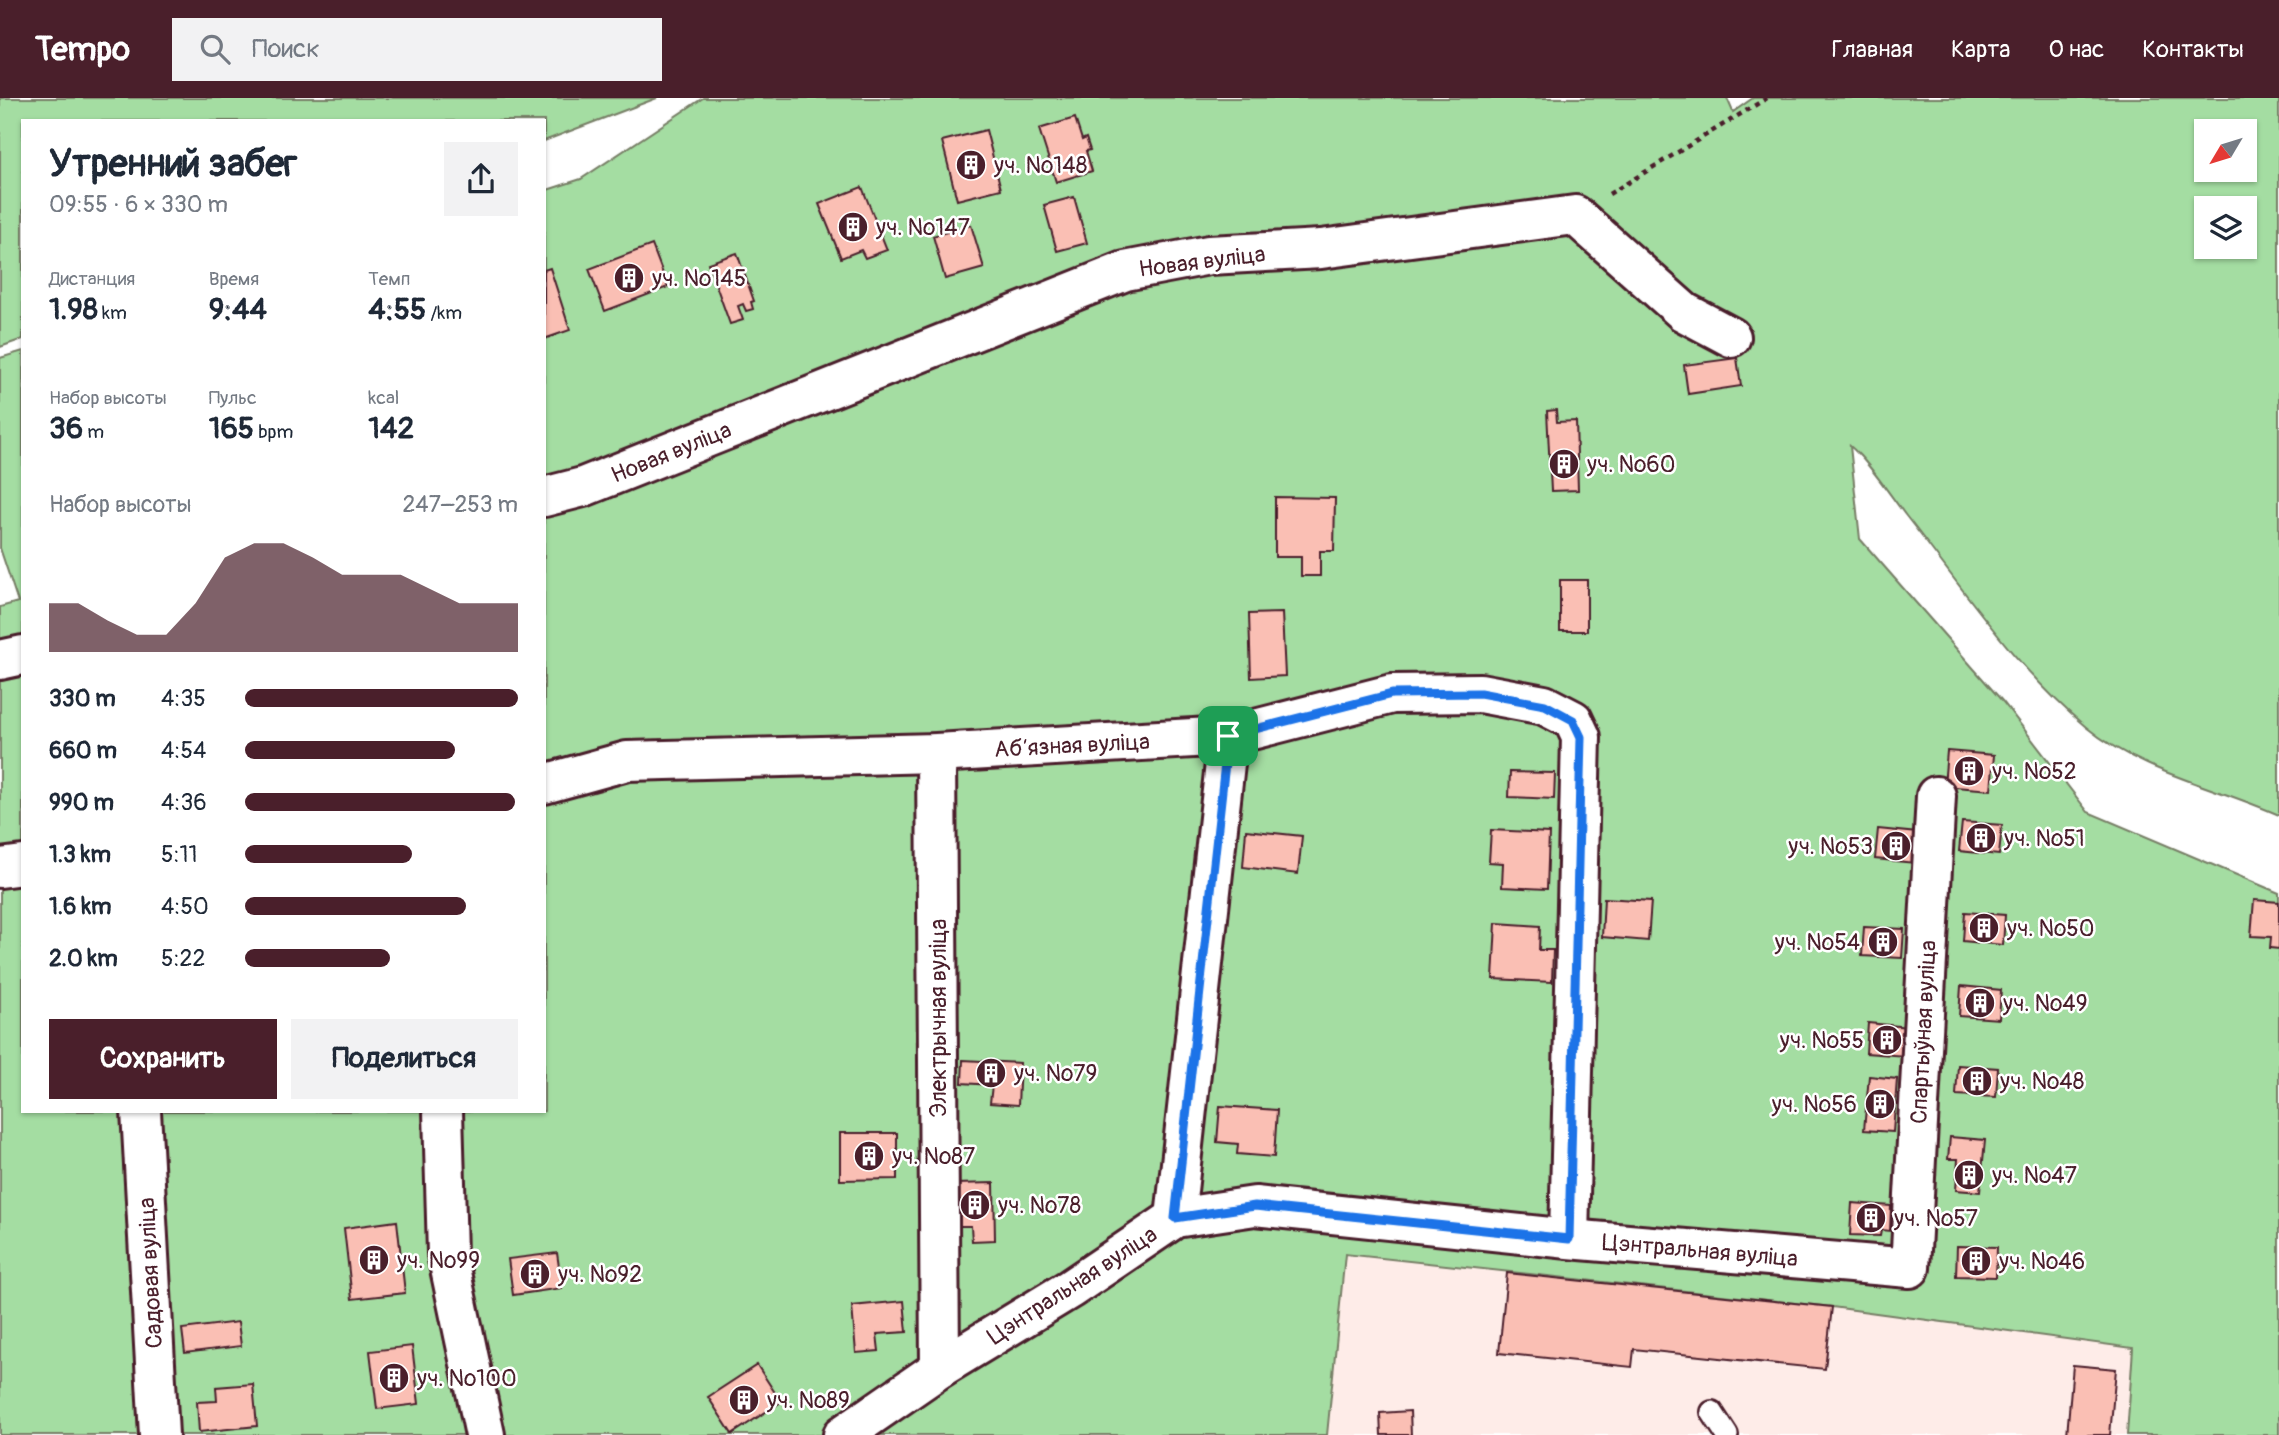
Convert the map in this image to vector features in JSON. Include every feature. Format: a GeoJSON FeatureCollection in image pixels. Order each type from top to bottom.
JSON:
{"type":"FeatureCollection","features":[{"type":"Feature","properties":{"kind":"street"},"geometry":{"type":"LineString","coordinates":[[1575,215],[1684,312],[1731,337]]}},
{"type":"Feature","properties":{"kind":"street","name":"Новая вуліца"},"geometry":{"type":"LineString","coordinates":[[546,496],[583,487],[1125,271],[1209,255],[1321,249],[1575,215]]}},
{"type":"Feature","properties":{"kind":"street"},"geometry":{"type":"LineString","coordinates":[[0,660],[21,655]]}},
{"type":"Feature","properties":{"kind":"street","name":"Абʼязная вуліца"},"geometry":{"type":"LineString","coordinates":[[546,783],[627,761],[936,753],[1228,736],[1392,694],[1480,693],[1545,705],[1573,720],[1581,737],[1569,1239]]}},
{"type":"Feature","properties":{"kind":"street"},"geometry":{"type":"LineString","coordinates":[[1175,1218],[1228,736]]}},
{"type":"Feature","properties":{"kind":"street","name":"Электрычная вуліца"},"geometry":{"type":"LineString","coordinates":[[936,753],[940,1368]]}},
{"type":"Feature","properties":{"kind":"street","name":"Спартыўная вуліца"},"geometry":{"type":"LineString","coordinates":[[1910,1268],[1937,796]]}},
{"type":"Feature","properties":{"kind":"street"},"geometry":{"type":"LineString","coordinates":[[0,868],[21,865]]}},
{"type":"Feature","properties":{"kind":"street","name":"Садовая вуліца"},"geometry":{"type":"LineString","coordinates":[[141,1113],[159,1435]]}},
{"type":"Feature","properties":{"kind":"street"},"geometry":{"type":"LineString","coordinates":[[443,1113],[447,1254],[485,1435]]}},
{"type":"Feature","properties":{"kind":"street","name":"Цэнтральная вуліца"},"geometry":{"type":"LineString","coordinates":[[843,1435],[940,1368],[1070,1289],[1175,1218],[1255,1206],[1569,1239],[1910,1268]]}},
{"type":"Feature","properties":{"kind":"lane"},"geometry":{"type":"LineString","coordinates":[[1712,1412],[1727,1435]]}},
{"type":"Feature","properties":{"kind":"path"},"geometry":{"type":"LineString","coordinates":[[1575,215],[1767,98]]}},
{"type":"Feature","properties":{"kind":"shaded area"},"geometry":{"type":"Polygon","coordinates":[[[1344,1254],[1832,1307],[2134,1348],[2127,1435],[1327,1435],[1344,1254]]]}},
{"type":"Feature","properties":{"kind":"green space"},"geometry":{"type":"Polygon","coordinates":[[[0,98],[657,98],[546,140],[546,119],[21,119],[21,340],[0,347],[0,98]]]}},
{"type":"Feature","properties":{"kind":"green space"},"geometry":{"type":"Polygon","coordinates":[[[703,98],[1727,98],[1733,112],[1753,98],[2279,98],[2279,815],[2155,767],[2108,743],[2086,727],[2036,680],[2013,653],[1871,469],[1850,446],[1860,539],[2003,702],[2088,812],[2279,893],[2279,1435],[2127,1435],[2133,1348],[1832,1307],[1345,1254],[1327,1435],[0,1435],[0,607],[18,602],[0,548],[0,358],[21,352],[21,1113],[546,1113],[546,190],[581,179],[703,98]]]}},
{"type":"Feature","properties":{"kind":"building"},"geometry":{"type":"Polygon","coordinates":[[[1075,118],[1082,140],[1086,138],[1090,150],[1086,151],[1092,171],[1056,182],[1039,129],[1075,118]]]}},
{"type":"Feature","properties":{"kind":"building","name":"уч. №148"},"geometry":{"type":"Polygon","coordinates":[[[986,130],[1001,189],[957,200],[942,141],[986,130]]]}},
{"type":"Feature","properties":{"kind":"building","name":"уч. №147"},"geometry":{"type":"Polygon","coordinates":[[[862,187],[887,250],[865,258],[861,250],[841,258],[819,204],[862,187]]]}},
{"type":"Feature","properties":{"kind":"building"},"geometry":{"type":"Polygon","coordinates":[[[1074,197],[1087,243],[1057,251],[1044,205],[1074,197]]]}},
{"type":"Feature","properties":{"kind":"building"},"geometry":{"type":"Polygon","coordinates":[[[971,225],[984,268],[945,279],[933,236],[971,225]]]}},
{"type":"Feature","properties":{"kind":"building","name":"уч. №145"},"geometry":{"type":"Polygon","coordinates":[[[652,245],[668,287],[605,311],[589,269],[652,245]]]}},
{"type":"Feature","properties":{"kind":"building"},"geometry":{"type":"Polygon","coordinates":[[[737,253],[754,301],[751,302],[753,309],[746,311],[743,304],[738,306],[743,320],[730,324],[708,263],[737,253]]]}},
{"type":"Feature","properties":{"kind":"building"},"geometry":{"type":"Polygon","coordinates":[[[550,268],[570,330],[546,338],[546,269],[550,268]]]}},
{"type":"Feature","properties":{"kind":"building"},"geometry":{"type":"Polygon","coordinates":[[[1737,358],[1741,386],[1688,394],[1684,365],[1737,358]]]}},
{"type":"Feature","properties":{"kind":"building","name":"уч. №60"},"geometry":{"type":"Polygon","coordinates":[[[1556,410],[1557,422],[1576,421],[1578,490],[1551,491],[1547,411],[1556,410]]]}},
{"type":"Feature","properties":{"kind":"building"},"geometry":{"type":"Polygon","coordinates":[[[1275,497],[1335,498],[1334,551],[1320,551],[1320,576],[1301,576],[1301,557],[1275,557],[1275,497]]]}},
{"type":"Feature","properties":{"kind":"building"},"geometry":{"type":"Polygon","coordinates":[[[1560,580],[1587,580],[1587,631],[1560,631],[1560,580]]]}},
{"type":"Feature","properties":{"kind":"building"},"geometry":{"type":"Polygon","coordinates":[[[1282,613],[1285,676],[1251,678],[1249,614],[1282,613]]]}},
{"type":"Feature","properties":{"kind":"building","name":"уч. №52"},"geometry":{"type":"Polygon","coordinates":[[[1947,751],[1994,755],[1991,790],[1944,786],[1947,751]]]}},
{"type":"Feature","properties":{"kind":"building"},"geometry":{"type":"Polygon","coordinates":[[[1510,772],[1555,773],[1554,799],[1509,797],[1510,772]]]}},
{"type":"Feature","properties":{"kind":"building","name":"уч. №51"},"geometry":{"type":"Polygon","coordinates":[[[1962,822],[2002,825],[1999,855],[1959,851],[1962,822]]]}},
{"type":"Feature","properties":{"kind":"building","name":"уч. №53"},"geometry":{"type":"Polygon","coordinates":[[[1878,829],[1917,833],[1915,863],[1875,859],[1878,829]]]}},
{"type":"Feature","properties":{"kind":"building"},"geometry":{"type":"Polygon","coordinates":[[[1246,830],[1302,836],[1298,874],[1243,867],[1246,830]]]}},
{"type":"Feature","properties":{"kind":"building"},"geometry":{"type":"Polygon","coordinates":[[[1491,830],[1549,833],[1547,889],[1502,887],[1503,863],[1489,862],[1491,830]]]}},
{"type":"Feature","properties":{"kind":"building"},"geometry":{"type":"Polygon","coordinates":[[[1604,898],[1651,901],[1648,941],[1602,937],[1604,898]]]}},
{"type":"Feature","properties":{"kind":"building"},"geometry":{"type":"Polygon","coordinates":[[[2254,900],[2279,902],[2279,949],[2270,948],[2271,937],[2251,936],[2254,900]]]}},
{"type":"Feature","properties":{"kind":"building","name":"уч. №50"},"geometry":{"type":"Polygon","coordinates":[[[1965,912],[2005,915],[2003,945],[1963,941],[1965,912]]]}},
{"type":"Feature","properties":{"kind":"building"},"geometry":{"type":"Polygon","coordinates":[[[1496,923],[1540,926],[1539,950],[1553,950],[1552,982],[1493,979],[1496,923]]]}},
{"type":"Feature","properties":{"kind":"building","name":"уч. №54"},"geometry":{"type":"Polygon","coordinates":[[[1864,927],[1904,929],[1902,958],[1862,956],[1864,927]]]}},
{"type":"Feature","properties":{"kind":"building","name":"уч. №49"},"geometry":{"type":"Polygon","coordinates":[[[1961,986],[2001,990],[1999,1019],[1959,1016],[1961,986]]]}},
{"type":"Feature","properties":{"kind":"building","name":"уч. №55"},"geometry":{"type":"Polygon","coordinates":[[[1868,1023],[1908,1027],[1906,1056],[1866,1053],[1868,1023]]]}},
{"type":"Feature","properties":{"kind":"building","name":"уч. №79"},"geometry":{"type":"Polygon","coordinates":[[[963,1060],[1020,1063],[1018,1105],[990,1103],[992,1085],[962,1083],[963,1060]]]}},
{"type":"Feature","properties":{"kind":"building","name":"уч. №48"},"geometry":{"type":"Polygon","coordinates":[[[1958,1065],[1998,1068],[1996,1097],[1956,1095],[1958,1065]]]}},
{"type":"Feature","properties":{"kind":"building","name":"уч. №56"},"geometry":{"type":"Polygon","coordinates":[[[1869,1076],[1897,1079],[1893,1132],[1864,1130],[1869,1076]]]}},
{"type":"Feature","properties":{"kind":"building"},"geometry":{"type":"Polygon","coordinates":[[[1220,1106],[1277,1110],[1274,1157],[1237,1154],[1238,1144],[1217,1142],[1220,1106]]]}},
{"type":"Feature","properties":{"kind":"building","name":"уч. №87"},"geometry":{"type":"Polygon","coordinates":[[[840,1133],[897,1133],[897,1179],[840,1180],[840,1133]]]}},
{"type":"Feature","properties":{"kind":"building","name":"уч. №47"},"geometry":{"type":"Polygon","coordinates":[[[1950,1137],[1985,1140],[1980,1192],[1956,1190],[1958,1159],[1948,1159],[1950,1137]]]}},
{"type":"Feature","properties":{"kind":"building","name":"уч. №78"},"geometry":{"type":"Polygon","coordinates":[[[994,1183],[995,1240],[972,1241],[971,1226],[956,1226],[954,1184],[994,1183]]]}},
{"type":"Feature","properties":{"kind":"building","name":"уч. №57"},"geometry":{"type":"Polygon","coordinates":[[[1852,1203],[1891,1206],[1890,1231],[1881,1230],[1880,1236],[1850,1235],[1852,1203]]]}},
{"type":"Feature","properties":{"kind":"building","name":"уч. №99"},"geometry":{"type":"Polygon","coordinates":[[[397,1221],[405,1293],[352,1299],[344,1228],[397,1221]]]}},
{"type":"Feature","properties":{"kind":"building","name":"уч. №46"},"geometry":{"type":"Polygon","coordinates":[[[1957,1246],[1997,1247],[1996,1277],[1956,1276],[1957,1246]]]}},
{"type":"Feature","properties":{"kind":"building","name":"уч. №92"},"geometry":{"type":"Polygon","coordinates":[[[557,1253],[562,1288],[513,1295],[508,1259],[557,1253]]]}},
{"type":"Feature","properties":{"kind":"building"},"geometry":{"type":"Polygon","coordinates":[[[1507,1273],[1832,1307],[1825,1369],[1634,1349],[1632,1367],[1499,1353],[1507,1273]]]}},
{"type":"Feature","properties":{"kind":"building","name":"уч. №89"},"geometry":{"type":"Polygon","coordinates":[[[904,1301],[907,1332],[877,1334],[879,1351],[856,1353],[852,1306],[904,1301]]]}},
{"type":"Feature","properties":{"kind":"building"},"geometry":{"type":"Polygon","coordinates":[[[238,1322],[241,1346],[185,1353],[182,1329],[238,1322]]]}},
{"type":"Feature","properties":{"kind":"building","name":"уч. №100"},"geometry":{"type":"Polygon","coordinates":[[[412,1346],[419,1404],[377,1409],[370,1351],[412,1346]]]}},
{"type":"Feature","properties":{"kind":"building","name":"уч. №89"},"geometry":{"type":"Polygon","coordinates":[[[757,1365],[781,1402],[732,1434],[708,1397],[757,1365]]]}},
{"type":"Feature","properties":{"kind":"building"},"geometry":{"type":"Polygon","coordinates":[[[2073,1365],[2116,1369],[2110,1435],[2067,1435],[2073,1365]]]}},
{"type":"Feature","properties":{"kind":"building"},"geometry":{"type":"Polygon","coordinates":[[[253,1384],[257,1426],[199,1432],[197,1402],[217,1401],[216,1387],[253,1384]]]}},
{"type":"Feature","properties":{"kind":"building"},"geometry":{"type":"Polygon","coordinates":[[[1410,1411],[1411,1435],[1381,1435],[1380,1413],[1410,1411]]]}},
{"type":"Feature","properties":{"kind":"place","name":"уч. №148"},"geometry":{"type":"Point","coordinates":[971,165]}},
{"type":"Feature","properties":{"kind":"place","name":"уч. №147"},"geometry":{"type":"Point","coordinates":[853,227]}},
{"type":"Feature","properties":{"kind":"place","name":"уч. №145"},"geometry":{"type":"Point","coordinates":[629,278]}},
{"type":"Feature","properties":{"kind":"place","name":"уч. №60"},"geometry":{"type":"Point","coordinates":[1564,464]}},
{"type":"Feature","properties":{"kind":"place","name":"уч. №52"},"geometry":{"type":"Point","coordinates":[1969,771]}},
{"type":"Feature","properties":{"kind":"place","name":"уч. №51"},"geometry":{"type":"Point","coordinates":[1981,838]}},
{"type":"Feature","properties":{"kind":"place","name":"уч. №53"},"geometry":{"type":"Point","coordinates":[1896,846]}},
{"type":"Feature","properties":{"kind":"place","name":"уч. №50"},"geometry":{"type":"Point","coordinates":[1984,928]}},
{"type":"Feature","properties":{"kind":"place","name":"уч. №54"},"geometry":{"type":"Point","coordinates":[1883,942]}},
{"type":"Feature","properties":{"kind":"place","name":"уч. №49"},"geometry":{"type":"Point","coordinates":[1980,1003]}},
{"type":"Feature","properties":{"kind":"place","name":"уч. №55"},"geometry":{"type":"Point","coordinates":[1887,1040]}},
{"type":"Feature","properties":{"kind":"place","name":"уч. №79"},"geometry":{"type":"Point","coordinates":[991,1073]}},
{"type":"Feature","properties":{"kind":"place","name":"уч. №48"},"geometry":{"type":"Point","coordinates":[1977,1081]}},
{"type":"Feature","properties":{"kind":"place","name":"уч. №56"},"geometry":{"type":"Point","coordinates":[1880,1104]}},
{"type":"Feature","properties":{"kind":"place","name":"уч. №87"},"geometry":{"type":"Point","coordinates":[869,1156]}},
{"type":"Feature","properties":{"kind":"place","name":"уч. №47"},"geometry":{"type":"Point","coordinates":[1969,1175]}},
{"type":"Feature","properties":{"kind":"place","name":"уч. №78"},"geometry":{"type":"Point","coordinates":[975,1205]}},
{"type":"Feature","properties":{"kind":"place","name":"уч. №57"},"geometry":{"type":"Point","coordinates":[1871,1218]}},
{"type":"Feature","properties":{"kind":"place","name":"уч. №99"},"geometry":{"type":"Point","coordinates":[374,1260]}},
{"type":"Feature","properties":{"kind":"place","name":"уч. №46"},"geometry":{"type":"Point","coordinates":[1976,1261]}},
{"type":"Feature","properties":{"kind":"place","name":"уч. №92"},"geometry":{"type":"Point","coordinates":[535,1274]}},
{"type":"Feature","properties":{"kind":"place","name":"уч. №100"},"geometry":{"type":"Point","coordinates":[394,1378]}},
{"type":"Feature","properties":{"kind":"place","name":"уч. №89"},"geometry":{"type":"Point","coordinates":[744,1400]}},
{"type":"Feature","properties":{"kind":"route"},"geometry":{"type":"LineString","coordinates":[[1480,693],[1545,705],[1573,720],[1581,737],[1569,1239],[1255,1206],[1175,1218],[1228,736],[1392,694],[1480,693]]}}]}
